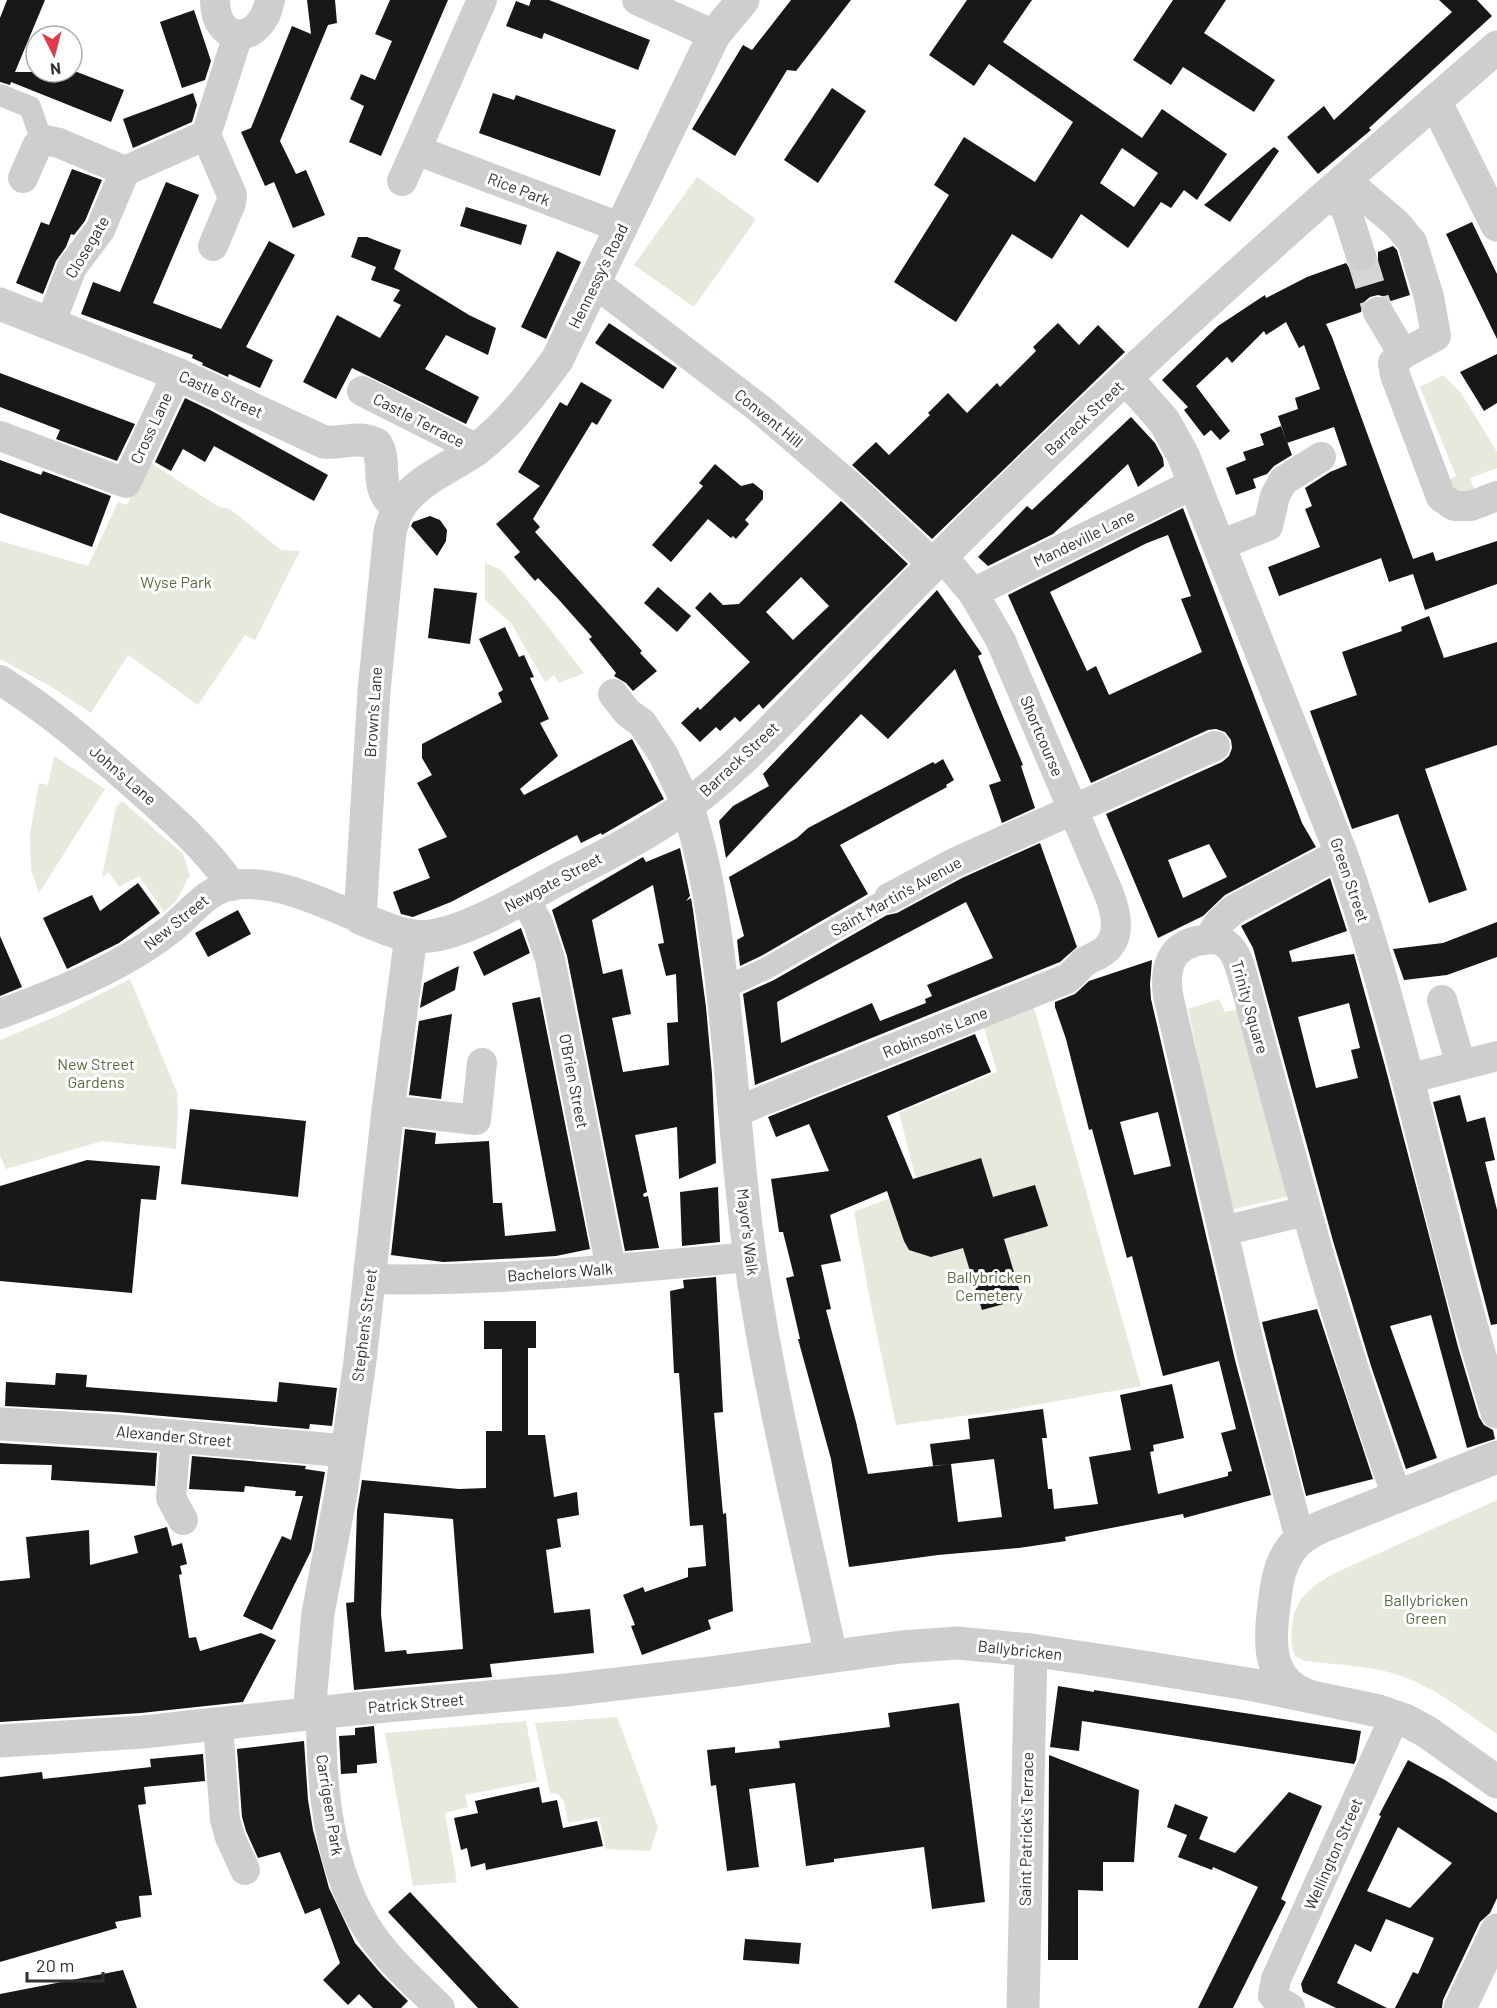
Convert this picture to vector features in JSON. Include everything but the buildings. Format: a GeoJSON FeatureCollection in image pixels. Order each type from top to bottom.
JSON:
{"type":"FeatureCollection","features":[{"type":"Feature","properties":{"kind":"street"},"geometry":{"type":"LineString","coordinates":[[215,0],[217,17],[221,25],[238,35],[254,31],[261,24],[270,0]]}},
{"type":"Feature","properties":{"kind":"street"},"geometry":{"type":"LineString","coordinates":[[402,181],[482,0]]}},
{"type":"Feature","properties":{"kind":"street"},"geometry":{"type":"LineString","coordinates":[[637,0],[714,35]]}},
{"type":"Feature","properties":{"kind":"street","name":"Hennessy's Road"},"geometry":{"type":"LineString","coordinates":[[399,507],[417,487],[477,449],[508,422],[531,396],[557,360],[714,35],[743,0]]}},
{"type":"Feature","properties":{"kind":"street"},"geometry":{"type":"LineString","coordinates":[[213,246],[231,203],[232,195],[206,135],[238,35]]}},
{"type":"Feature","properties":{"kind":"street","name":"Barrack Street"},"geometry":{"type":"LineString","coordinates":[[687,805],[767,734],[938,560],[1199,309],[1497,47]]}},
{"type":"Feature","properties":{"kind":"street"},"geometry":{"type":"LineString","coordinates":[[0,94],[30,107],[42,141]]}},
{"type":"Feature","properties":{"kind":"street"},"geometry":{"type":"LineString","coordinates":[[1435,101],[1497,225]]}},
{"type":"Feature","properties":{"kind":"street"},"geometry":{"type":"LineString","coordinates":[[23,178],[35,150],[42,141],[59,143],[125,171],[206,135]]}},
{"type":"Feature","properties":{"kind":"street","name":"Rice Park"},"geometry":{"type":"LineString","coordinates":[[416,150],[622,228]]}},
{"type":"Feature","properties":{"kind":"street","name":"Closegate"},"geometry":{"type":"LineString","coordinates":[[50,324],[72,267],[100,230],[125,171]]}},
{"type":"Feature","properties":{"kind":"street"},"geometry":{"type":"LineString","coordinates":[[1338,185],[1361,256]]}},
{"type":"Feature","properties":{"kind":"street"},"geometry":{"type":"LineString","coordinates":[[1338,185],[1398,224],[1412,242],[1429,297],[1436,336],[1402,354],[1393,363],[1395,375],[1442,496],[1454,506],[1471,506],[1497,496]]}},
{"type":"Feature","properties":{"kind":"street","name":"Convent Hill"},"geometry":{"type":"LineString","coordinates":[[594,283],[760,409],[938,560]]}},
{"type":"Feature","properties":{"kind":"street","name":"Castle Street"},"geometry":{"type":"LineString","coordinates":[[0,304],[177,374],[324,442],[336,444],[358,438],[376,444],[380,450],[382,480],[387,496],[399,507]]}},
{"type":"Feature","properties":{"kind":"street"},"geometry":{"type":"LineString","coordinates":[[1377,312],[1402,354]]}},
{"type":"Feature","properties":{"kind":"street","name":"Cross Lane"},"geometry":{"type":"LineString","coordinates":[[0,436],[126,483],[177,374]]}},
{"type":"Feature","properties":{"kind":"street","name":"Green Street"},"geometry":{"type":"LineString","coordinates":[[1126,378],[1172,433],[1195,483],[1341,853],[1374,953],[1457,1274],[1497,1412]]}},
{"type":"Feature","properties":{"kind":"street","name":"Castle Terrace"},"geometry":{"type":"LineString","coordinates":[[362,391],[477,449]]}},
{"type":"Feature","properties":{"kind":"street"},"geometry":{"type":"LineString","coordinates":[[1220,545],[1268,526],[1275,496],[1283,481],[1321,456]]}},
{"type":"Feature","properties":{"kind":"street","name":"Mandeville Lane"},"geometry":{"type":"LineString","coordinates":[[973,593],[1195,483]]}},
{"type":"Feature","properties":{"kind":"street","name":"Brown's Lane"},"geometry":{"type":"LineString","coordinates":[[360,918],[375,679],[390,531],[399,507]]}},
{"type":"Feature","properties":{"kind":"street","name":"Shortcourse"},"geometry":{"type":"LineString","coordinates":[[938,560],[973,593],[1001,641],[1113,904],[1116,929]]}},
{"type":"Feature","properties":{"kind":"street","name":"John's Lane"},"geometry":{"type":"LineString","coordinates":[[0,680],[46,711],[128,780],[192,837],[232,885]]}},
{"type":"Feature","properties":{"kind":"street"},"geometry":{"type":"LineString","coordinates":[[613,694],[628,713],[642,723],[663,754],[687,805]]}},
{"type":"Feature","properties":{"kind":"street","name":"Saint Martin's Avenue"},"geometry":{"type":"LineString","coordinates":[[722,989],[767,968],[954,863],[1215,746]]}},
{"type":"Feature","properties":{"kind":"street","name":"Newgate Street"},"geometry":{"type":"LineString","coordinates":[[411,936],[426,936],[451,931],[524,898],[653,829],[687,805]]}},
{"type":"Feature","properties":{"kind":"street","name":"Mayor's Walk"},"geometry":{"type":"LineString","coordinates":[[687,805],[703,862],[722,989],[750,1257],[774,1396],[831,1656]]}},
{"type":"Feature","properties":{"kind":"street"},"geometry":{"type":"LineString","coordinates":[[1300,1539],[1252,1356],[1166,977],[1171,959],[1179,949],[1191,942],[1209,939],[1219,922],[1233,910],[1341,853]]}},
{"type":"Feature","properties":{"kind":"street"},"geometry":{"type":"LineString","coordinates":[[232,885],[253,885],[286,890],[411,936]]}},
{"type":"Feature","properties":{"kind":"street","name":"New Street"},"geometry":{"type":"LineString","coordinates":[[0,1014],[75,984],[128,958],[170,929],[213,893],[232,885]]}},
{"type":"Feature","properties":{"kind":"street","name":"O'Brien Street"},"geometry":{"type":"LineString","coordinates":[[524,898],[538,923],[550,959],[611,1269]]}},
{"type":"Feature","properties":{"kind":"street","name":"Robinson's Lane"},"geometry":{"type":"LineString","coordinates":[[735,1112],[1066,979],[1110,945],[1116,929]]}},
{"type":"Feature","properties":{"kind":"street","name":"Stephen's Street"},"geometry":{"type":"LineString","coordinates":[[315,1713],[318,1613],[347,1451],[411,936]]}},
{"type":"Feature","properties":{"kind":"street","name":"Trinity Square"},"geometry":{"type":"LineString","coordinates":[[1209,939],[1226,944],[1235,955],[1240,969],[1306,1211],[1352,1367],[1397,1496]]}},
{"type":"Feature","properties":{"kind":"street"},"geometry":{"type":"LineString","coordinates":[[1442,1000],[1461,1065]]}},
{"type":"Feature","properties":{"kind":"street"},"geometry":{"type":"LineString","coordinates":[[1408,1079],[1497,1056]]}},
{"type":"Feature","properties":{"kind":"street"},"geometry":{"type":"LineString","coordinates":[[388,1110],[476,1120],[482,1063]]}},
{"type":"Feature","properties":{"kind":"street"},"geometry":{"type":"LineString","coordinates":[[1223,1232],[1306,1211]]}},
{"type":"Feature","properties":{"kind":"street","name":"Bachelors Walk"},"geometry":{"type":"LineString","coordinates":[[370,1279],[459,1279],[750,1257]]}},
{"type":"Feature","properties":{"kind":"street","name":"Alexander Street"},"geometry":{"type":"LineString","coordinates":[[0,1424],[347,1451]]}},
{"type":"Feature","properties":{"kind":"street"},"geometry":{"type":"LineString","coordinates":[[176,1436],[171,1498],[183,1520]]}},
{"type":"Feature","properties":{"kind":"street","name":"Ballybricken"},"geometry":{"type":"LineString","coordinates":[[1312,1696],[1298,1691],[1283,1677],[1272,1656],[1271,1632],[1275,1592],[1280,1573],[1291,1550],[1300,1539],[1321,1527],[1497,1457]]}},
{"type":"Feature","properties":{"kind":"street","name":"Ballybricken"},"geometry":{"type":"LineString","coordinates":[[1207,1677],[1225,1677],[1249,1667],[1266,1648],[1271,1632]]}},
{"type":"Feature","properties":{"kind":"street","name":"Ballybricken"},"geometry":{"type":"LineString","coordinates":[[831,1656],[957,1643],[1031,1650],[1312,1696],[1395,1716],[1440,1740],[1497,1782]]}},
{"type":"Feature","properties":{"kind":"street","name":"Saint Patrick's Terrace"},"geometry":{"type":"LineString","coordinates":[[1023,2008],[1031,1650]]}},
{"type":"Feature","properties":{"kind":"street","name":"Patrick Street"},"geometry":{"type":"LineString","coordinates":[[0,1741],[90,1736],[627,1683],[831,1656]]}},
{"type":"Feature","properties":{"kind":"street","name":"Carrigeen Park"},"geometry":{"type":"LineString","coordinates":[[315,1713],[329,1817],[339,1863],[351,1897],[379,1945],[440,2008]]}},
{"type":"Feature","properties":{"kind":"street","name":"Wellington Street"},"geometry":{"type":"LineString","coordinates":[[1281,2000],[1276,1979],[1395,1716]]}},
{"type":"Feature","properties":{"kind":"street"},"geometry":{"type":"LineString","coordinates":[[218,1724],[225,1820],[245,1870]]}},
{"type":"Feature","properties":{"kind":"street"},"geometry":{"type":"LineString","coordinates":[[1460,2008],[1497,1930]]}},
{"type":"Feature","properties":{"kind":"green space"},"geometry":{"type":"Polygon","coordinates":[[[697,177],[756,219],[694,307],[634,265],[697,177]]]}},
{"type":"Feature","properties":{"kind":"green space"},"geometry":{"type":"Polygon","coordinates":[[[1443,375],[1461,393],[1497,452],[1497,468],[1470,478],[1477,496],[1454,491],[1448,480],[1456,476],[1420,387],[1443,375]]]}},
{"type":"Feature","properties":{"kind":"green space","name":"Wyse Park"},"geometry":{"type":"Polygon","coordinates":[[[148,461],[219,507],[230,509],[281,550],[300,551],[255,640],[245,635],[198,705],[128,655],[91,713],[50,686],[0,659],[0,541],[88,566],[118,502],[127,505],[148,461]]]}},
{"type":"Feature","properties":{"kind":"green space"},"geometry":{"type":"Polygon","coordinates":[[[485,563],[501,570],[584,673],[559,683],[554,675],[545,682],[511,623],[485,600],[485,563]]]}},
{"type":"Feature","properties":{"kind":"green space"},"geometry":{"type":"Polygon","coordinates":[[[54,756],[105,789],[39,893],[31,870],[30,834],[39,783],[48,785],[54,756]]]}},
{"type":"Feature","properties":{"kind":"green space"},"geometry":{"type":"Polygon","coordinates":[[[122,801],[183,854],[190,875],[176,901],[164,912],[139,876],[119,887],[109,872],[102,877],[116,807],[122,801]]]}},
{"type":"Feature","properties":{"kind":"green space","name":"New Street Gardens"},"geometry":{"type":"Polygon","coordinates":[[[130,979],[177,1092],[176,1149],[102,1141],[6,1169],[0,1156],[0,1040],[57,1016],[130,979]]]}},
{"type":"Feature","properties":{"kind":"green space"},"geometry":{"type":"Polygon","coordinates":[[[1219,999],[1225,1012],[1239,1009],[1290,1196],[1230,1210],[1188,1009],[1219,999]]]}},
{"type":"Feature","properties":{"kind":"green space","name":"Ballybricken Cemetery"},"geometry":{"type":"Polygon","coordinates":[[[1032,1000],[1141,1386],[1007,1410],[896,1425],[854,1212],[918,1187],[899,1113],[997,1072],[982,1021],[1032,1000]]]}},
{"type":"Feature","properties":{"kind":"green space","name":"Ballybricken Green"},"geometry":{"type":"Polygon","coordinates":[[[1497,1500],[1497,1734],[1439,1694],[1414,1681],[1389,1672],[1365,1667],[1304,1661],[1295,1656],[1291,1638],[1293,1617],[1300,1601],[1311,1588],[1335,1573],[1497,1500]]]}},
{"type":"Feature","properties":{"kind":"green space"},"geometry":{"type":"Polygon","coordinates":[[[617,1717],[658,1827],[650,1851],[606,1849],[599,1817],[568,1823],[564,1801],[558,1794],[550,1793],[535,1723],[617,1717]]]}},
{"type":"Feature","properties":{"kind":"green space"},"geometry":{"type":"Polygon","coordinates":[[[526,1721],[537,1781],[465,1795],[468,1807],[445,1813],[457,1882],[413,1886],[385,1733],[526,1721]]]}},
{"type":"Feature","properties":{"kind":"tunnel"},"geometry":{"type":"LineString","coordinates":[[1361,256],[1378,312]]}}]}
